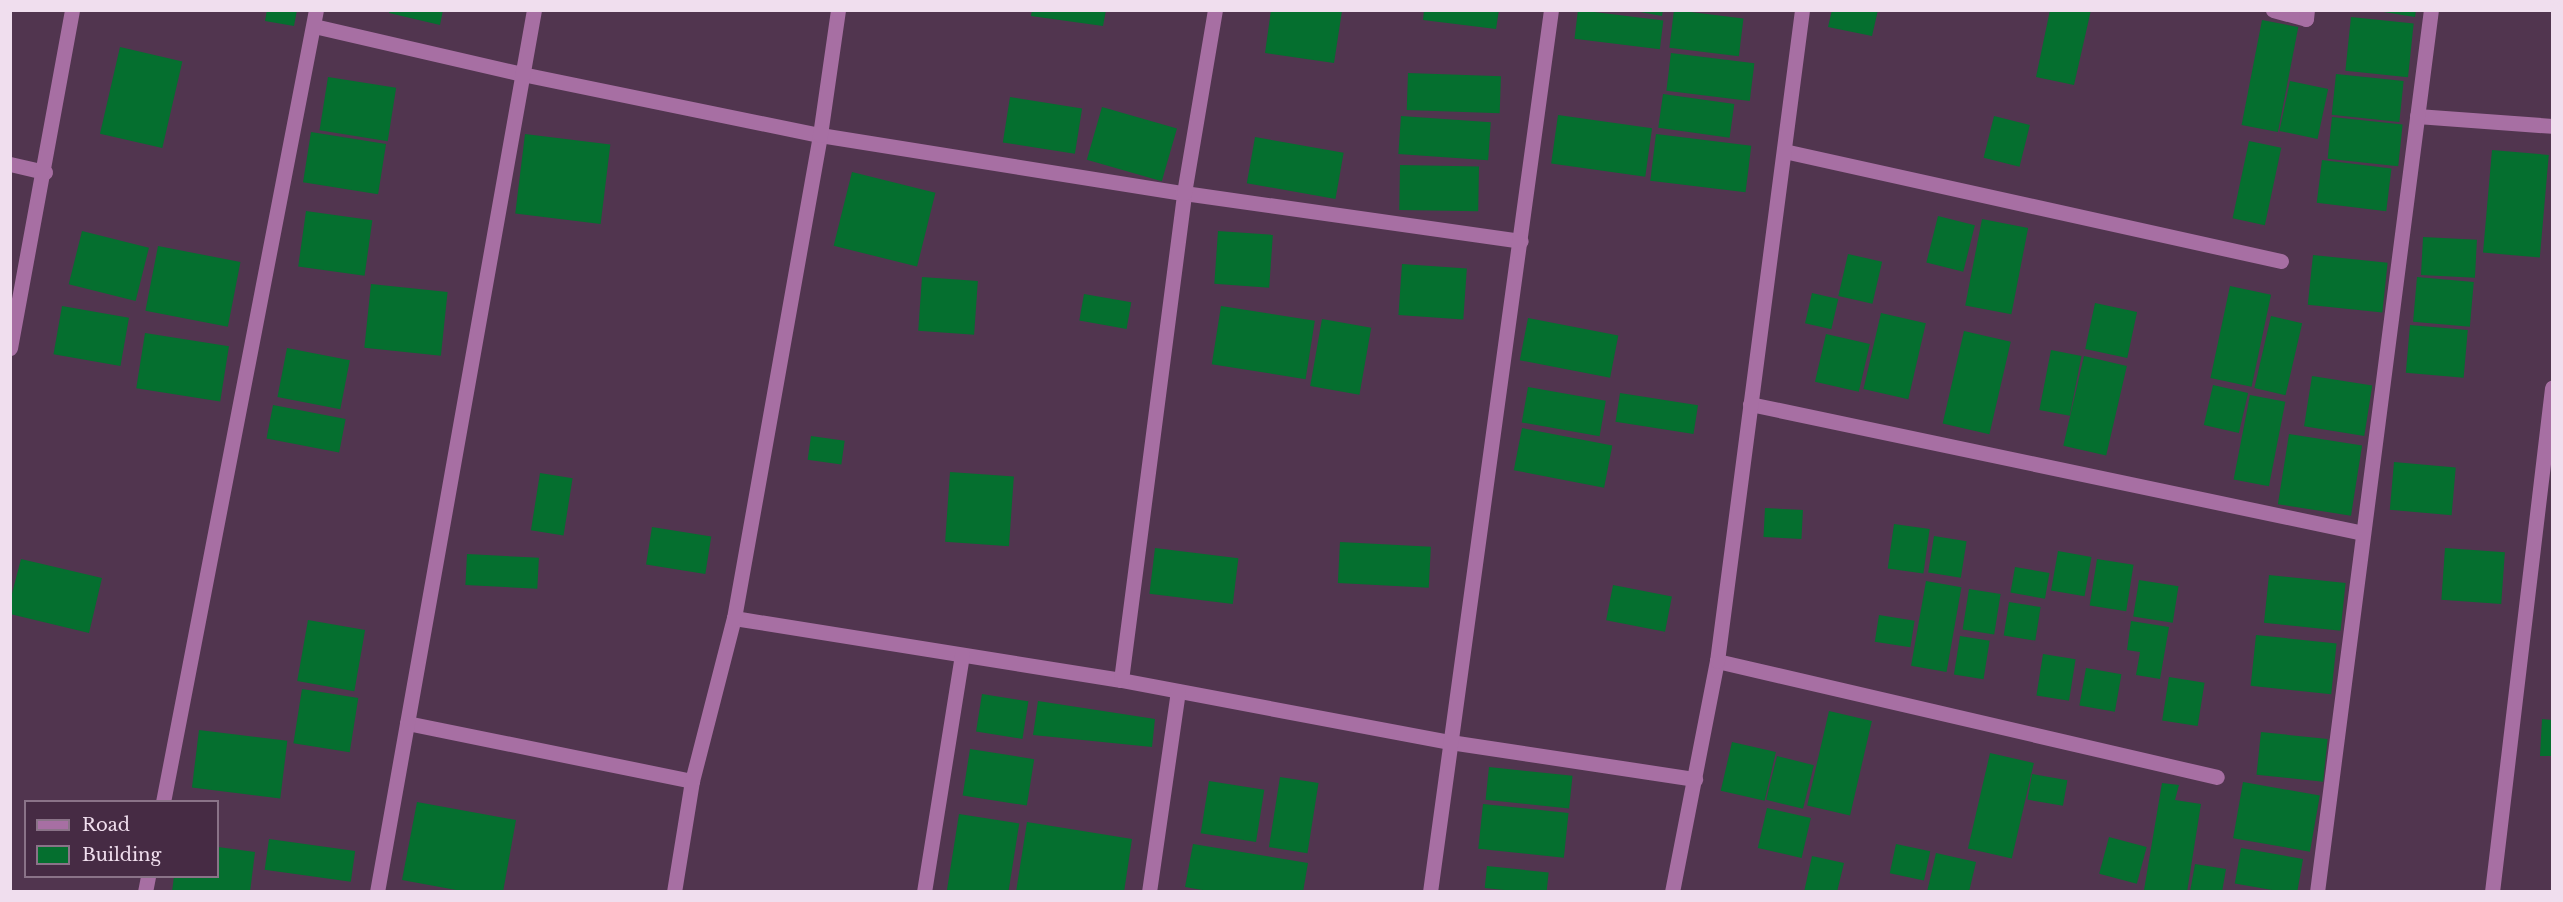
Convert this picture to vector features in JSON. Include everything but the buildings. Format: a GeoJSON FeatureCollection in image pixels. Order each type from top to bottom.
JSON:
{"type":"FeatureCollection","features":[{"type":"Feature","properties":{"kind":"street"},"geometry":{"type":"LineString","coordinates":[[10,348],[45,172],[72,10]]}},
{"type":"Feature","properties":{"kind":"street"},"geometry":{"type":"LineString","coordinates":[[163,800],[316,10]]}},
{"type":"Feature","properties":{"kind":"street"},"geometry":{"type":"LineString","coordinates":[[377,891],[534,10]]}},
{"type":"Feature","properties":{"kind":"street"},"geometry":{"type":"LineString","coordinates":[[674,891],[692,781],[734,618],[820,135],[838,10]]}},
{"type":"Feature","properties":{"kind":"street"},"geometry":{"type":"LineString","coordinates":[[1120,680],[1184,193],[1215,10]]}},
{"type":"Feature","properties":{"kind":"street"},"geometry":{"type":"LineString","coordinates":[[1430,891],[1551,10]]}},
{"type":"Feature","properties":{"kind":"street"},"geometry":{"type":"LineString","coordinates":[[1672,891],[1717,661],[1802,10]]}},
{"type":"Feature","properties":{"kind":"street"},"geometry":{"type":"LineString","coordinates":[[2273,10],[2306,19],[2307,10]]}},
{"type":"Feature","properties":{"kind":"street"},"geometry":{"type":"LineString","coordinates":[[2317,891],[2431,10]]}},
{"type":"Feature","properties":{"kind":"street"},"geometry":{"type":"LineString","coordinates":[[314,26],[522,74],[820,135],[1184,193],[1521,241]]}},
{"type":"Feature","properties":{"kind":"street"},"geometry":{"type":"LineString","coordinates":[[2417,116],[2553,126]]}},
{"type":"Feature","properties":{"kind":"street"},"geometry":{"type":"LineString","coordinates":[[1784,151],[2281,261]]}},
{"type":"Feature","properties":{"kind":"street"},"geometry":{"type":"LineString","coordinates":[[10,164],[45,172]]}},
{"type":"Feature","properties":{"kind":"street"},"geometry":{"type":"LineString","coordinates":[[2493,891],[2549,442],[2553,388]]}},
{"type":"Feature","properties":{"kind":"street"},"geometry":{"type":"LineString","coordinates":[[1750,404],[2363,533]]}},
{"type":"Feature","properties":{"kind":"street"},"geometry":{"type":"LineString","coordinates":[[734,618],[1120,680],[1450,742],[1695,779]]}},
{"type":"Feature","properties":{"kind":"street"},"geometry":{"type":"LineString","coordinates":[[924,891],[962,655]]}},
{"type":"Feature","properties":{"kind":"street"},"geometry":{"type":"LineString","coordinates":[[1717,661],[2217,777]]}},
{"type":"Feature","properties":{"kind":"street"},"geometry":{"type":"LineString","coordinates":[[1149,891],[1178,691]]}},
{"type":"Feature","properties":{"kind":"street"},"geometry":{"type":"LineString","coordinates":[[407,723],[692,781]]}}]}
